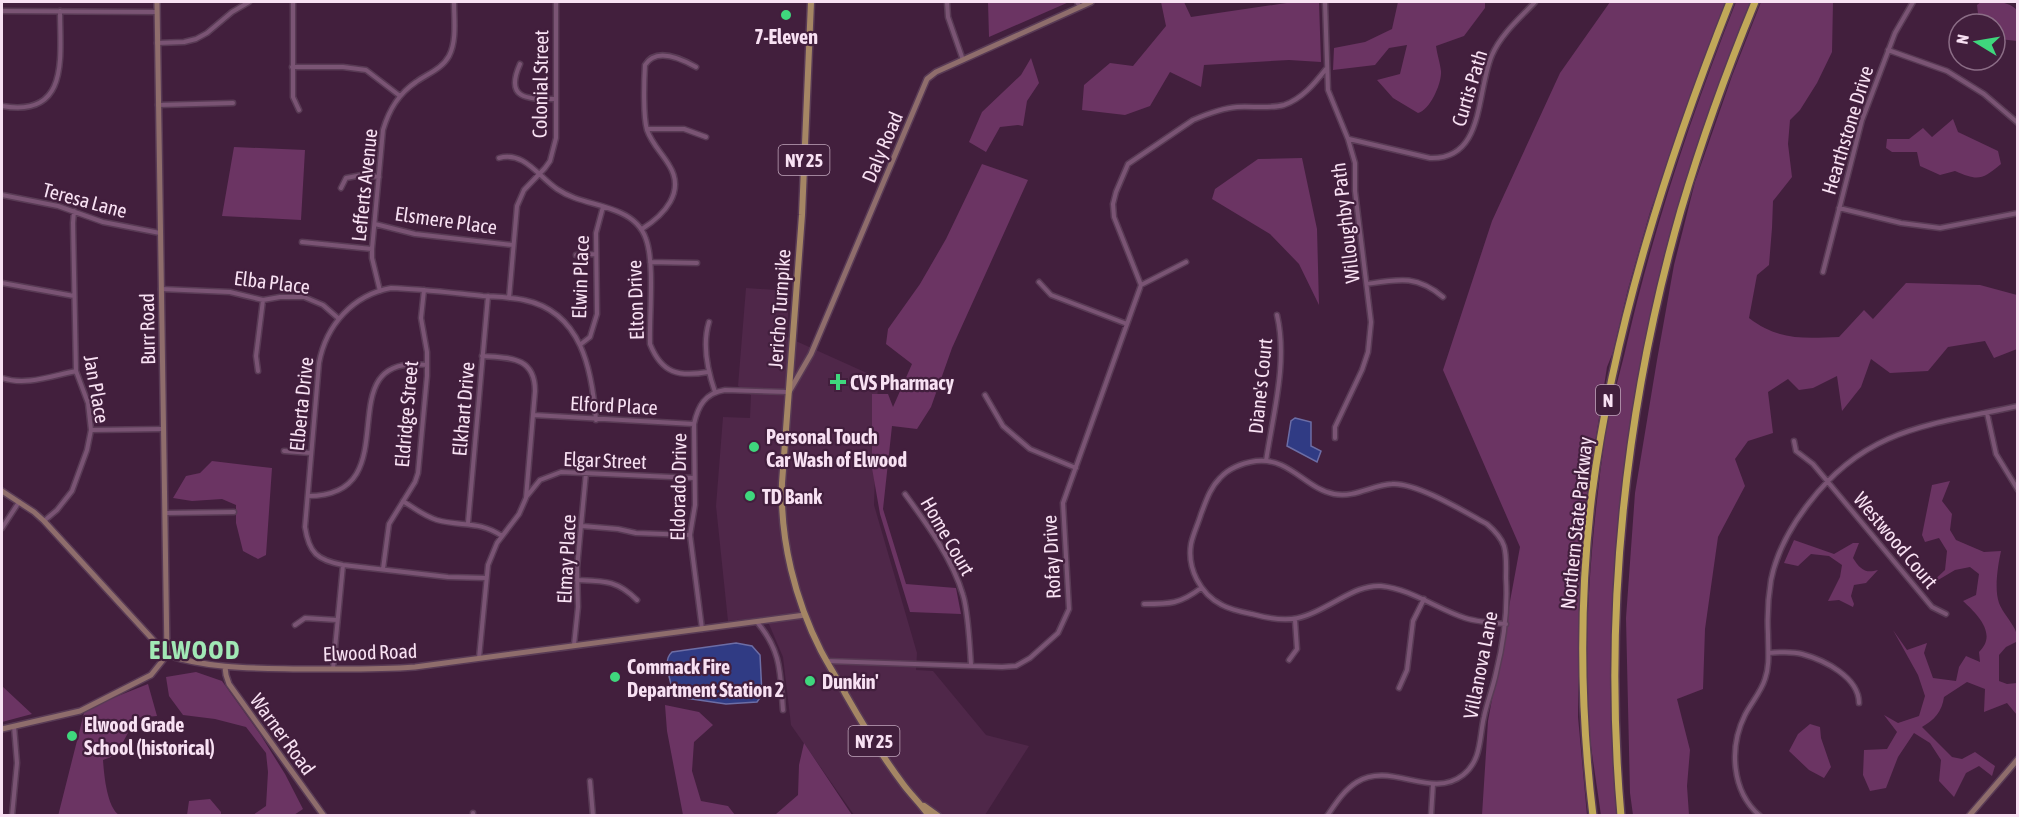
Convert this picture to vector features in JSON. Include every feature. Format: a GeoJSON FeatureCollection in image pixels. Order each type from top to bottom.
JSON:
{"type":"FeatureCollection","features":[{"type":"Feature","properties":{"kind":"highway","name":"Northern State Parkway"},"geometry":{"type":"LineString","coordinates":[[1593,816],[1585,727],[1583,624],[1589,521],[1601,436],[1620,343],[1652,226],[1692,103],[1731,2]]}},
{"type":"Feature","properties":{"kind":"highway","name":"N"},"geometry":{"type":"LineString","coordinates":[[1621,816],[1616,722],[1617,602],[1626,498],[1642,379],[1683,203],[1712,113],[1755,2]]}},
{"type":"Feature","properties":{"kind":"main road","name":"Jericho Turnpike"},"geometry":{"type":"LineString","coordinates":[[805,615],[792,572],[782,513],[802,215],[811,2]]}},
{"type":"Feature","properties":{"kind":"main road","name":"NY 25"},"geometry":{"type":"LineString","coordinates":[[805,615],[827,661],[861,720],[903,784],[929,816]]}},
{"type":"Feature","properties":{"kind":"main road"},"geometry":{"type":"LineString","coordinates":[[921,804],[938,816]]}},
{"type":"Feature","properties":{"kind":"street","name":"Burr Road"},"geometry":{"type":"LineString","coordinates":[[157,2],[167,655]]}},
{"type":"Feature","properties":{"kind":"street"},"geometry":{"type":"LineString","coordinates":[[157,43],[196,39],[249,2]]}},
{"type":"Feature","properties":{"kind":"street"},"geometry":{"type":"LineString","coordinates":[[292,2],[293,98],[299,110]]}},
{"type":"Feature","properties":{"kind":"street","name":"Lefferts Avenue"},"geometry":{"type":"LineString","coordinates":[[380,291],[372,249],[383,130],[392,106],[400,96],[414,83],[443,64],[448,57],[454,38],[454,2]]}},
{"type":"Feature","properties":{"kind":"street","name":"Colonial Street"},"geometry":{"type":"LineString","coordinates":[[509,298],[515,218],[521,196],[550,161],[556,138],[556,2]]}},
{"type":"Feature","properties":{"kind":"street"},"geometry":{"type":"LineString","coordinates":[[947,2],[948,17],[963,60]]}},
{"type":"Feature","properties":{"kind":"street","name":"Daly Road"},"geometry":{"type":"LineString","coordinates":[[789,392],[811,354],[927,79],[936,72],[1078,4],[1091,2]]}},
{"type":"Feature","properties":{"kind":"street","name":"Willoughby Path"},"geometry":{"type":"LineString","coordinates":[[1325,2],[1328,90],[1355,163],[1355,191],[1371,322],[1368,352],[1335,427],[1335,438]]}},
{"type":"Feature","properties":{"kind":"street","name":"Curtis Path"},"geometry":{"type":"LineString","coordinates":[[1348,139],[1430,158],[1441,159],[1460,150],[1468,141],[1473,130],[1492,54],[1499,42],[1535,2]]}},
{"type":"Feature","properties":{"kind":"street","name":"Hearthstone Drive"},"geometry":{"type":"LineString","coordinates":[[1823,272],[1862,120],[1895,33],[1913,2]]}},
{"type":"Feature","properties":{"kind":"street"},"geometry":{"type":"LineString","coordinates":[[2,11],[157,12]]}},
{"type":"Feature","properties":{"kind":"street"},"geometry":{"type":"LineString","coordinates":[[2,106],[25,108],[43,101],[57,83],[60,73],[60,11]]}},
{"type":"Feature","properties":{"kind":"street"},"geometry":{"type":"LineString","coordinates":[[1888,50],[1947,71],[1984,94],[2018,123]]}},
{"type":"Feature","properties":{"kind":"street"},"geometry":{"type":"LineString","coordinates":[[499,158],[515,157],[564,194],[622,213],[642,229],[669,207],[675,189],[675,178],[671,167],[654,146],[647,129],[645,66],[654,56],[671,56],[696,67]]}},
{"type":"Feature","properties":{"kind":"street"},"geometry":{"type":"LineString","coordinates":[[520,63],[515,75],[515,86],[519,93],[526,98],[556,99]]}},
{"type":"Feature","properties":{"kind":"street"},"geometry":{"type":"LineString","coordinates":[[292,67],[366,70],[400,96]]}},
{"type":"Feature","properties":{"kind":"street"},"geometry":{"type":"LineString","coordinates":[[1186,262],[1141,285],[1114,217],[1113,204],[1116,192],[1128,165],[1193,120],[1237,107],[1275,107],[1292,101],[1313,86],[1326,69]]}},
{"type":"Feature","properties":{"kind":"street"},"geometry":{"type":"LineString","coordinates":[[158,105],[233,103]]}},
{"type":"Feature","properties":{"kind":"street"},"geometry":{"type":"LineString","coordinates":[[647,129],[684,129],[706,137]]}},
{"type":"Feature","properties":{"kind":"street"},"geometry":{"type":"LineString","coordinates":[[340,188],[346,178],[379,177]]}},
{"type":"Feature","properties":{"kind":"street","name":"Teresa Lane"},"geometry":{"type":"LineString","coordinates":[[2,195],[74,211],[103,222],[160,233]]}},
{"type":"Feature","properties":{"kind":"street","name":"Elwin Place"},"geometry":{"type":"LineString","coordinates":[[581,344],[590,337],[597,314],[597,224],[603,207]]}},
{"type":"Feature","properties":{"kind":"street"},"geometry":{"type":"LineString","coordinates":[[1839,208],[1901,223],[1940,228],[2018,213]]}},
{"type":"Feature","properties":{"kind":"street","name":"Jan Place"},"geometry":{"type":"LineString","coordinates":[[44,521],[57,510],[72,491],[87,450],[91,430],[86,397],[76,371],[74,211]]}},
{"type":"Feature","properties":{"kind":"street","name":"Elsmere Place"},"geometry":{"type":"LineString","coordinates":[[375,224],[415,234],[513,245]]}},
{"type":"Feature","properties":{"kind":"street","name":"Elton Drive"},"geometry":{"type":"LineString","coordinates":[[642,229],[650,262],[649,332],[654,354],[668,370],[686,375],[708,372]]}},
{"type":"Feature","properties":{"kind":"street"},"geometry":{"type":"LineString","coordinates":[[302,242],[372,249]]}},
{"type":"Feature","properties":{"kind":"street"},"geometry":{"type":"LineString","coordinates":[[576,255],[596,254]]}},
{"type":"Feature","properties":{"kind":"street"},"geometry":{"type":"LineString","coordinates":[[650,262],[697,263]]}},
{"type":"Feature","properties":{"kind":"street"},"geometry":{"type":"LineString","coordinates":[[1367,284],[1402,279],[1416,280],[1443,297]]}},
{"type":"Feature","properties":{"kind":"street"},"geometry":{"type":"LineString","coordinates":[[1039,282],[1051,295],[1127,324]]}},
{"type":"Feature","properties":{"kind":"street"},"geometry":{"type":"LineString","coordinates":[[2,283],[74,296]]}},
{"type":"Feature","properties":{"kind":"street","name":"Rofay Drive"},"geometry":{"type":"LineString","coordinates":[[827,661],[1016,666],[1030,658],[1058,633],[1069,609],[1063,503],[1141,285]]}},
{"type":"Feature","properties":{"kind":"street","name":"Elberta Drive"},"geometry":{"type":"LineString","coordinates":[[486,578],[448,577],[343,565],[321,558],[314,553],[308,542],[305,527],[321,354],[330,330],[339,318],[356,303],[380,291],[392,288],[525,300],[551,311],[562,319],[581,344]]}},
{"type":"Feature","properties":{"kind":"street","name":"Elba Place"},"geometry":{"type":"LineString","coordinates":[[161,289],[230,292],[263,300],[304,297],[323,305],[339,318]]}},
{"type":"Feature","properties":{"kind":"street","name":"Eldridge Street"},"geometry":{"type":"LineString","coordinates":[[383,569],[389,524],[415,482],[418,473],[427,365],[421,318],[424,290]]}},
{"type":"Feature","properties":{"kind":"street","name":"Elkhart Drive"},"geometry":{"type":"LineString","coordinates":[[468,524],[488,296]]}},
{"type":"Feature","properties":{"kind":"street"},"geometry":{"type":"LineString","coordinates":[[258,371],[256,356],[263,300]]}},
{"type":"Feature","properties":{"kind":"street","name":"Diane's Court"},"geometry":{"type":"LineString","coordinates":[[1266,461],[1281,357],[1281,332],[1277,315]]}},
{"type":"Feature","properties":{"kind":"street"},"geometry":{"type":"LineString","coordinates":[[709,322],[705,335],[708,372],[715,392],[725,390],[789,392]]}},
{"type":"Feature","properties":{"kind":"street"},"geometry":{"type":"LineString","coordinates":[[581,344],[592,380],[596,420]]}},
{"type":"Feature","properties":{"kind":"street"},"geometry":{"type":"LineString","coordinates":[[480,658],[486,578],[492,553],[519,514],[526,498],[535,381],[532,372],[517,360],[482,356]]}},
{"type":"Feature","properties":{"kind":"street"},"geometry":{"type":"LineString","coordinates":[[308,496],[329,494],[340,489],[360,468],[366,447],[371,398],[378,381],[394,368],[415,364],[427,365]]}},
{"type":"Feature","properties":{"kind":"street"},"geometry":{"type":"LineString","coordinates":[[2,378],[12,382],[25,382],[76,371]]}},
{"type":"Feature","properties":{"kind":"street","name":"Eldorado Drive"},"geometry":{"type":"LineString","coordinates":[[702,629],[690,535],[694,505],[694,424],[702,403],[715,392]]}},
{"type":"Feature","properties":{"kind":"street"},"geometry":{"type":"LineString","coordinates":[[985,395],[1003,426],[1030,449],[1076,468]]}},
{"type":"Feature","properties":{"kind":"street"},"geometry":{"type":"LineString","coordinates":[[1760,816],[1746,801],[1737,778],[1735,750],[1741,724],[1765,680],[1769,653],[1768,598],[1777,557],[1788,532],[1827,480],[1854,457],[1893,436],[1914,428],[2018,406]]}},
{"type":"Feature","properties":{"kind":"street"},"geometry":{"type":"LineString","coordinates":[[1988,413],[1996,454],[2018,490]]}},
{"type":"Feature","properties":{"kind":"street","name":"Elford Place"},"geometry":{"type":"LineString","coordinates":[[533,415],[694,424]]}},
{"type":"Feature","properties":{"kind":"street"},"geometry":{"type":"LineString","coordinates":[[91,430],[163,429]]}},
{"type":"Feature","properties":{"kind":"street","name":"Westwood Court"},"geometry":{"type":"LineString","coordinates":[[1794,441],[1796,451],[1813,464],[1932,606],[1946,614]]}},
{"type":"Feature","properties":{"kind":"street"},"geometry":{"type":"LineString","coordinates":[[284,451],[311,453]]}},
{"type":"Feature","properties":{"kind":"street","name":"Villanova Lane"},"geometry":{"type":"LineString","coordinates":[[1202,588],[1192,567],[1191,546],[1194,536],[1214,486],[1227,472],[1245,464],[1266,461],[1286,467],[1318,487],[1335,494],[1355,494],[1389,484],[1410,486],[1488,524],[1497,533],[1504,546],[1506,624],[1477,757],[1466,773],[1442,784],[1385,774],[1366,777],[1348,789],[1327,816]]}},
{"type":"Feature","properties":{"kind":"street","name":"Elgar Street"},"geometry":{"type":"LineString","coordinates":[[526,498],[540,480],[561,472],[694,478]]}},
{"type":"Feature","properties":{"kind":"street","name":"Elmay Place"},"geometry":{"type":"LineString","coordinates":[[574,646],[586,473]]}},
{"type":"Feature","properties":{"kind":"street"},"geometry":{"type":"LineString","coordinates":[[2,491],[44,521],[167,655],[151,675],[80,711],[2,729]]}},
{"type":"Feature","properties":{"kind":"street","name":"Home Court"},"geometry":{"type":"LineString","coordinates":[[905,494],[936,537],[961,588],[971,665]]}},
{"type":"Feature","properties":{"kind":"street"},"geometry":{"type":"LineString","coordinates":[[403,501],[426,516],[486,527],[502,536]]}},
{"type":"Feature","properties":{"kind":"street"},"geometry":{"type":"LineString","coordinates":[[2,528],[19,502]]}},
{"type":"Feature","properties":{"kind":"street"},"geometry":{"type":"LineString","coordinates":[[166,513],[234,512]]}},
{"type":"Feature","properties":{"kind":"street"},"geometry":{"type":"LineString","coordinates":[[582,526],[690,535]]}},
{"type":"Feature","properties":{"kind":"street"},"geometry":{"type":"LineString","coordinates":[[333,669],[343,565]]}},
{"type":"Feature","properties":{"kind":"street"},"geometry":{"type":"LineString","coordinates":[[577,580],[617,584],[638,600]]}},
{"type":"Feature","properties":{"kind":"street"},"geometry":{"type":"LineString","coordinates":[[1144,604],[1167,604],[1182,601],[1202,588],[1215,601],[1232,609],[1274,620],[1295,620],[1310,615],[1357,590],[1382,586],[1412,594],[1477,622],[1506,624]]}},
{"type":"Feature","properties":{"kind":"street"},"geometry":{"type":"LineString","coordinates":[[1399,688],[1407,670],[1413,621],[1424,599]]}},
{"type":"Feature","properties":{"kind":"street","name":"Elwood Road"},"geometry":{"type":"LineString","coordinates":[[167,655],[225,667],[382,669],[415,667],[805,615]]}},
{"type":"Feature","properties":{"kind":"street"},"geometry":{"type":"LineString","coordinates":[[295,625],[304,618],[337,620]]}},
{"type":"Feature","properties":{"kind":"street"},"geometry":{"type":"LineString","coordinates":[[1289,660],[1297,649],[1295,620]]}},
{"type":"Feature","properties":{"kind":"street"},"geometry":{"type":"LineString","coordinates":[[757,622],[766,633],[778,656],[783,710]]}},
{"type":"Feature","properties":{"kind":"street"},"geometry":{"type":"LineString","coordinates":[[1769,653],[1800,654],[1827,664],[1838,671],[1855,688],[1859,703]]}},
{"type":"Feature","properties":{"kind":"street","name":"Warner Road"},"geometry":{"type":"LineString","coordinates":[[225,667],[229,684],[324,816]]}},
{"type":"Feature","properties":{"kind":"street"},"geometry":{"type":"LineString","coordinates":[[12,816],[17,763],[14,726]]}},
{"type":"Feature","properties":{"kind":"street"},"geometry":{"type":"LineString","coordinates":[[1969,816],[2018,759]]}},
{"type":"Feature","properties":{"kind":"street"},"geometry":{"type":"LineString","coordinates":[[590,781],[593,816]]}},
{"type":"Feature","properties":{"kind":"street"},"geometry":{"type":"LineString","coordinates":[[1431,816],[1433,784]]}},
{"type":"Feature","properties":{"kind":"shaded area"},"geometry":{"type":"Polygon","coordinates":[[[988,2],[1069,2],[989,37],[988,2]]]}},
{"type":"Feature","properties":{"kind":"shaded area"},"geometry":{"type":"Polygon","coordinates":[[[1161,2],[1184,2],[1191,17],[1293,2],[1319,2],[1321,62],[1289,60],[1204,65],[1201,87],[1170,72],[1150,106],[1125,115],[1082,110],[1084,85],[1110,63],[1133,66],[1166,26],[1161,2]]]}},
{"type":"Feature","properties":{"kind":"shaded area"},"geometry":{"type":"Polygon","coordinates":[[[1398,2],[1485,2],[1485,8],[1464,36],[1436,46],[1441,71],[1440,82],[1431,102],[1418,113],[1393,98],[1377,80],[1400,74],[1407,45],[1389,48],[1375,65],[1333,70],[1334,48],[1365,42],[1392,29],[1398,2]]]}},
{"type":"Feature","properties":{"kind":"shaded area"},"geometry":{"type":"Polygon","coordinates":[[[1610,2],[1726,2],[1650,212],[1607,367],[1580,539],[1578,717],[1587,815],[1482,815],[1488,721],[1520,547],[1443,370],[1492,221],[1560,73],[1610,2]]]}},
{"type":"Feature","properties":{"kind":"shaded area"},"geometry":{"type":"Polygon","coordinates":[[[1736,2],[1753,2],[1691,170],[1641,373],[1617,576],[1619,815],[1601,816],[1589,727],[1587,632],[1597,501],[1605,436],[1649,256],[1689,128],[1736,2]]]}},
{"type":"Feature","properties":{"kind":"shaded area"},"geometry":{"type":"Polygon","coordinates":[[[1761,2],[1833,2],[1832,52],[1817,83],[1800,110],[1790,120],[1788,144],[1792,177],[1773,201],[1769,265],[1757,275],[1749,318],[1781,334],[1803,337],[1839,337],[1864,310],[1873,319],[1906,283],[1980,285],[2017,295],[2017,349],[1994,358],[1985,341],[1948,347],[1928,371],[1890,373],[1871,359],[1861,387],[1842,411],[1837,376],[1813,388],[1799,390],[1788,379],[1768,392],[1773,433],[1748,441],[1735,459],[1745,486],[1718,537],[1705,629],[1703,689],[1677,699],[1690,750],[1687,786],[1689,815],[1633,815],[1630,793],[1626,618],[1635,493],[1674,265],[1695,182],[1761,2]]]}},
{"type":"Feature","properties":{"kind":"shaded area"},"geometry":{"type":"Polygon","coordinates":[[[1981,2],[2004,3],[2017,10],[2017,41],[2007,40],[2007,12],[1978,12],[1977,5],[1981,2]]]}},
{"type":"Feature","properties":{"kind":"shaded area"},"geometry":{"type":"Polygon","coordinates":[[[1031,58],[1039,83],[1027,101],[1023,126],[1000,127],[986,152],[969,142],[982,112],[1021,75],[1031,58]]]}},
{"type":"Feature","properties":{"kind":"shaded area"},"geometry":{"type":"Polygon","coordinates":[[[1953,119],[1958,132],[1998,151],[2001,164],[1980,177],[1955,171],[1940,175],[1920,166],[1917,152],[1892,152],[1886,148],[1887,139],[1909,139],[1923,128],[1932,137],[1953,119]]]}},
{"type":"Feature","properties":{"kind":"shaded area"},"geometry":{"type":"Polygon","coordinates":[[[234,147],[305,150],[301,220],[222,216],[234,147]]]}},
{"type":"Feature","properties":{"kind":"shaded area"},"geometry":{"type":"Polygon","coordinates":[[[1302,158],[1317,229],[1319,305],[1299,264],[1270,234],[1212,199],[1215,189],[1258,159],[1302,158]]]}},
{"type":"Feature","properties":{"kind":"shaded area"},"geometry":{"type":"Polygon","coordinates":[[[982,164],[1028,180],[952,348],[931,407],[917,429],[892,426],[883,509],[906,584],[956,588],[961,614],[910,612],[880,514],[872,468],[872,394],[888,394],[893,407],[912,364],[886,344],[888,329],[920,284],[946,239],[982,164]]]}},
{"type":"Feature","properties":{"kind":"shaded area"},"geometry":{"type":"Polygon","coordinates":[[[746,288],[789,291],[787,337],[878,378],[874,505],[917,653],[916,670],[933,671],[986,735],[1029,746],[985,815],[854,815],[791,725],[783,657],[766,617],[728,621],[716,506],[723,417],[750,418],[751,395],[738,386],[746,288]]]}},
{"type":"Feature","properties":{"kind":"shaded area"},"geometry":{"type":"Polygon","coordinates":[[[212,461],[272,468],[266,555],[258,559],[243,551],[236,523],[236,505],[222,499],[192,501],[173,498],[186,476],[200,473],[212,461]]]}},
{"type":"Feature","properties":{"kind":"shaded area"},"geometry":{"type":"Polygon","coordinates":[[[1950,481],[1942,501],[1952,514],[1950,530],[1956,540],[1984,552],[2001,551],[1997,577],[1999,603],[2016,631],[2018,641],[2006,647],[1999,655],[1999,681],[2007,684],[2017,683],[2017,715],[2007,703],[1984,712],[1985,689],[1967,682],[1944,697],[1937,715],[1922,727],[1952,757],[1962,759],[1975,752],[1995,766],[1992,776],[1979,766],[1966,773],[1954,797],[1939,781],[1941,760],[1930,743],[1914,733],[1898,757],[1886,788],[1870,791],[1863,775],[1864,750],[1887,749],[1897,732],[1884,715],[1898,723],[1919,716],[1925,696],[1918,675],[1893,630],[1907,650],[1927,643],[1924,653],[1933,678],[1956,681],[1959,667],[1966,656],[1980,662],[1979,652],[1984,645],[1986,631],[1979,618],[1963,601],[1976,595],[1979,574],[1970,567],[1955,570],[1928,586],[1945,570],[1947,551],[1939,538],[1925,542],[1922,535],[1932,485],[1950,481]]]}},
{"type":"Feature","properties":{"kind":"shaded area"},"geometry":{"type":"Polygon","coordinates":[[[1794,540],[1834,554],[1853,543],[1859,543],[1853,558],[1866,571],[1878,570],[1866,583],[1854,585],[1851,596],[1853,607],[1839,600],[1828,601],[1840,577],[1842,565],[1829,556],[1811,554],[1798,566],[1784,563],[1794,540]]]}},
{"type":"Feature","properties":{"kind":"shaded area"},"geometry":{"type":"Polygon","coordinates":[[[196,672],[222,681],[260,734],[303,809],[294,815],[253,815],[266,806],[268,772],[266,753],[246,727],[215,719],[183,715],[169,696],[166,677],[196,672]]]}},
{"type":"Feature","properties":{"kind":"shaded area"},"geometry":{"type":"Polygon","coordinates":[[[148,684],[157,716],[136,718],[116,755],[103,760],[109,798],[119,815],[58,816],[85,709],[148,684]]]}},
{"type":"Feature","properties":{"kind":"shaded area"},"geometry":{"type":"Polygon","coordinates":[[[2,686],[32,714],[2,722],[2,686]]]}},
{"type":"Feature","properties":{"kind":"shaded area"},"geometry":{"type":"Polygon","coordinates":[[[665,705],[699,712],[713,725],[694,742],[692,771],[701,801],[728,806],[735,815],[683,815],[667,731],[665,705]]]}},
{"type":"Feature","properties":{"kind":"shaded area"},"geometry":{"type":"Polygon","coordinates":[[[1810,724],[1820,727],[1821,738],[1831,767],[1824,778],[1809,770],[1789,751],[1798,734],[1810,724]]]}},
{"type":"Feature","properties":{"kind":"shaded area"},"geometry":{"type":"Polygon","coordinates":[[[804,743],[852,815],[770,815],[776,814],[798,795],[799,765],[804,743]]]}},
{"type":"Feature","properties":{"kind":"shaded area"},"geometry":{"type":"Polygon","coordinates":[[[210,799],[221,815],[187,815],[189,801],[210,799]]]}},
{"type":"Feature","properties":{"kind":"water"},"geometry":{"type":"Polygon","coordinates":[[[1295,418],[1311,422],[1311,446],[1321,451],[1317,462],[1287,446],[1291,421],[1295,418]]]}},
{"type":"Feature","properties":{"kind":"water"},"geometry":{"type":"Polygon","coordinates":[[[736,643],[752,646],[760,655],[762,695],[757,702],[726,704],[685,698],[672,689],[667,664],[672,652],[736,643]]]}},
{"type":"Feature","properties":{"kind":"place","name":"7-Eleven"},"geometry":{"type":"Point","coordinates":[786,15]}},
{"type":"Feature","properties":{"kind":"place","name":"CVS Pharmacy"},"geometry":{"type":"Point","coordinates":[838,382]}},
{"type":"Feature","properties":{"kind":"place","name":"Personal Touch Car Wash of Elwood"},"geometry":{"type":"Point","coordinates":[754,447]}},
{"type":"Feature","properties":{"kind":"place","name":"TD Bank"},"geometry":{"type":"Point","coordinates":[750,496]}},
{"type":"Feature","properties":{"kind":"place","name":"Commack Fire Department Station 2"},"geometry":{"type":"Point","coordinates":[615,677]}},
{"type":"Feature","properties":{"kind":"place","name":"Dunkin'"},"geometry":{"type":"Point","coordinates":[810,681]}},
{"type":"Feature","properties":{"kind":"place","name":"Elwood Grade School (historical)"},"geometry":{"type":"Point","coordinates":[72,736]}},
{"type":"Feature","properties":{"kind":"district","name":"ELWOOD"},"geometry":{"type":"Point","coordinates":[195,650]}}]}
